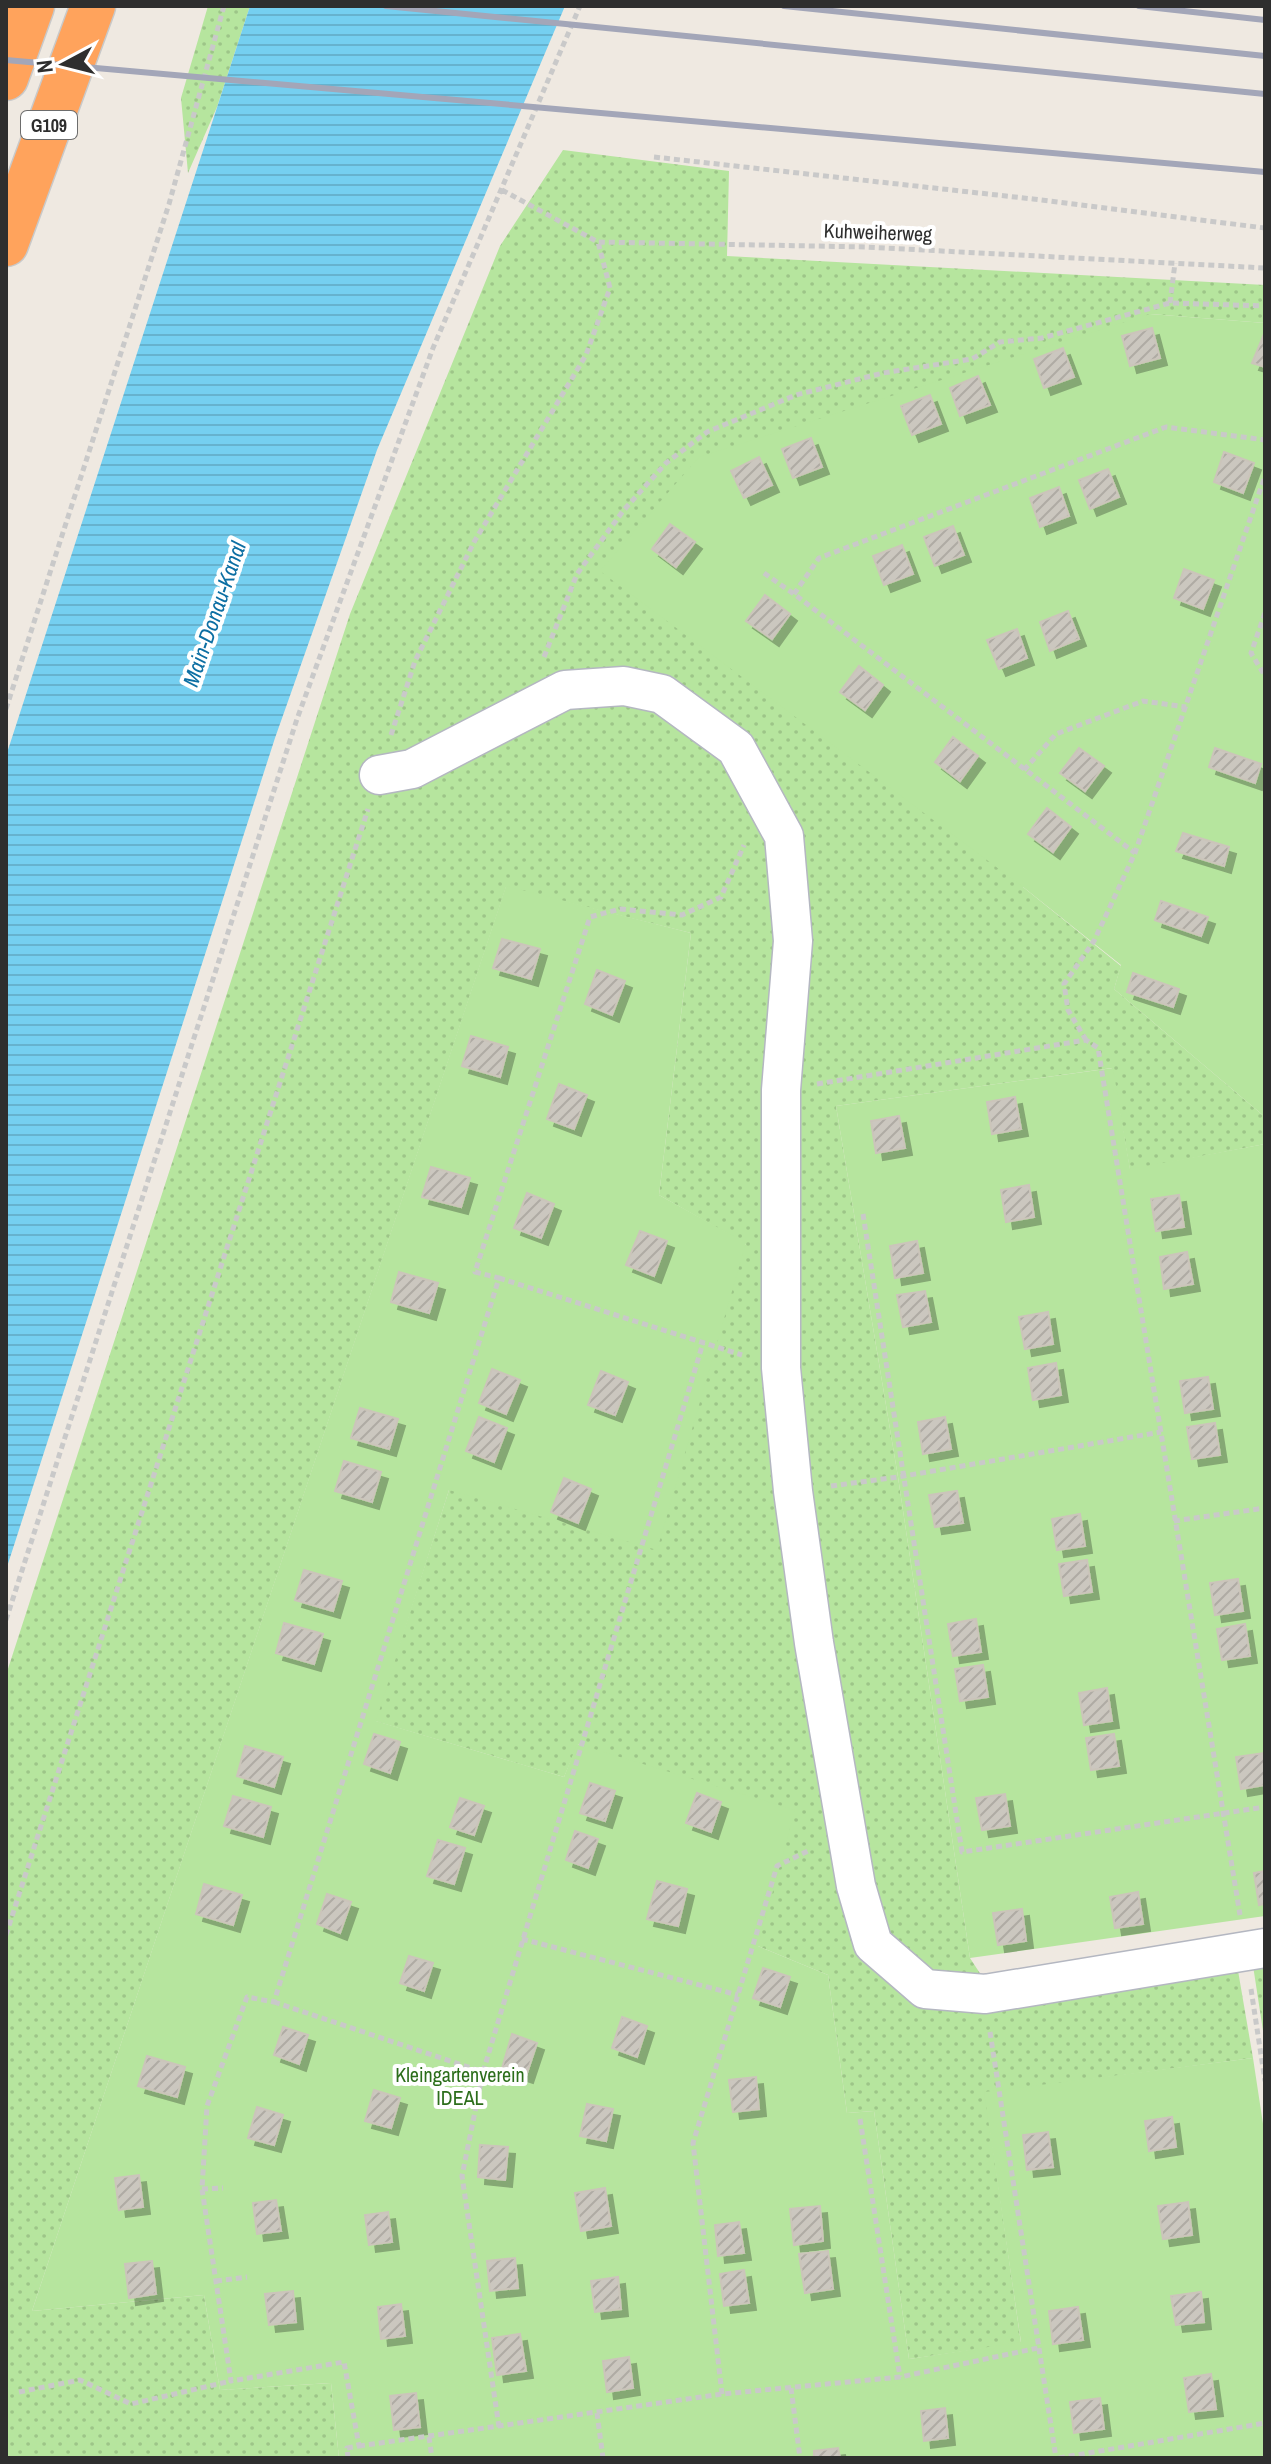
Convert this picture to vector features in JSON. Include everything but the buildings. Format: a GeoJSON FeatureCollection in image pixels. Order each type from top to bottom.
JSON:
{"type":"FeatureCollection","features":[{"type":"Feature","properties":{"kind":"highway"},"geometry":{"type":"LineString","coordinates":[[6,78],[32,6]]}},
{"type":"Feature","properties":{"kind":"highway","name":"G109"},"geometry":{"type":"LineString","coordinates":[[6,244],[93,6]]}},
{"type":"Feature","properties":{"kind":"lane"},"geometry":{"type":"LineString","coordinates":[[379,775],[412,769],[565,690],[624,686],[662,694],[736,748],[784,836],[793,941],[781,1090],[781,1368],[793,1491],[814,1643],[856,1886],[873,1944],[925,1989],[985,1994],[1255,1950]]}},
{"type":"Feature","properties":{"kind":"path"},"geometry":{"type":"LineString","coordinates":[[6,709],[169,204],[224,6]]}},
{"type":"Feature","properties":{"kind":"path"},"geometry":{"type":"LineString","coordinates":[[6,1620],[297,719],[433,348],[580,6]]}},
{"type":"Feature","properties":{"kind":"path"},"geometry":{"type":"LineString","coordinates":[[654,157],[1265,228]]}},
{"type":"Feature","properties":{"kind":"path","name":"Kuhweiherweg"},"geometry":{"type":"LineString","coordinates":[[502,190],[598,242],[866,247],[1265,268]]}},
{"type":"Feature","properties":{"kind":"path"},"geometry":{"type":"LineString","coordinates":[[6,1935],[415,661],[474,542],[586,355],[610,288],[598,242]]}},
{"type":"Feature","properties":{"kind":"path"},"geometry":{"type":"LineString","coordinates":[[1170,303],[1175,263]]}},
{"type":"Feature","properties":{"kind":"path"},"geometry":{"type":"LineString","coordinates":[[545,699],[543,654],[577,574],[623,511],[666,463],[707,432],[796,395],[883,373],[972,359],[1000,342],[1042,338],[1170,303],[1265,306]]}},
{"type":"Feature","properties":{"kind":"path"},"geometry":{"type":"LineString","coordinates":[[794,594],[819,558],[1166,427],[1265,440]]}},
{"type":"Feature","properties":{"kind":"path"},"geometry":{"type":"LineString","coordinates":[[1265,476],[1135,853],[1094,941],[1064,984],[1068,1010],[1086,1040],[1098,1048],[1103,1070],[1223,1813],[1255,1950],[1265,2081]]}},
{"type":"Feature","properties":{"kind":"path"},"geometry":{"type":"LineString","coordinates":[[764,573],[1135,853]]}},
{"type":"Feature","properties":{"kind":"path"},"geometry":{"type":"LineString","coordinates":[[1265,613],[1251,653],[1265,676]]}},
{"type":"Feature","properties":{"kind":"path"},"geometry":{"type":"LineString","coordinates":[[1024,770],[1056,734],[1143,701],[1186,707]]}},
{"type":"Feature","properties":{"kind":"path"},"geometry":{"type":"LineString","coordinates":[[743,832],[744,846],[721,897],[682,915],[620,909],[590,917],[475,1272],[781,1368]]}},
{"type":"Feature","properties":{"kind":"path"},"geometry":{"type":"LineString","coordinates":[[781,1090],[1086,1040]]}},
{"type":"Feature","properties":{"kind":"path"},"geometry":{"type":"LineString","coordinates":[[863,1214],[962,1852],[1265,1807]]}},
{"type":"Feature","properties":{"kind":"path"},"geometry":{"type":"LineString","coordinates":[[274,2002],[499,1278]]}},
{"type":"Feature","properties":{"kind":"path"},"geometry":{"type":"LineString","coordinates":[[499,2427],[462,2176],[483,2072],[703,1343]]}},
{"type":"Feature","properties":{"kind":"path"},"geometry":{"type":"LineString","coordinates":[[793,1491],[905,1476],[1161,1432]]}},
{"type":"Feature","properties":{"kind":"path"},"geometry":{"type":"LineString","coordinates":[[1174,1521],[1265,1508]]}},
{"type":"Feature","properties":{"kind":"path"},"geometry":{"type":"LineString","coordinates":[[722,2394],[693,2143],[777,1866],[846,1830]]}},
{"type":"Feature","properties":{"kind":"path"},"geometry":{"type":"LineString","coordinates":[[522,1939],[738,1995]]}},
{"type":"Feature","properties":{"kind":"path"},"geometry":{"type":"LineString","coordinates":[[985,1994],[1057,2458],[1265,2423]]}},
{"type":"Feature","properties":{"kind":"path"},"geometry":{"type":"LineString","coordinates":[[231,2381],[202,2189],[207,2106],[247,1997],[274,2002],[483,2072]]}},
{"type":"Feature","properties":{"kind":"path"},"geometry":{"type":"LineString","coordinates":[[860,2119],[900,2377]]}},
{"type":"Feature","properties":{"kind":"path"},"geometry":{"type":"LineString","coordinates":[[202,2189],[223,2188]]}},
{"type":"Feature","properties":{"kind":"path"},"geometry":{"type":"LineString","coordinates":[[216,2281],[247,2277]]}},
{"type":"Feature","properties":{"kind":"path"},"geometry":{"type":"LineString","coordinates":[[348,2458],[347,2448],[359,2446],[722,2394],[900,2377],[1038,2348]]}},
{"type":"Feature","properties":{"kind":"path"},"geometry":{"type":"LineString","coordinates":[[19,2392],[80,2380],[131,2404],[231,2381],[344,2362],[359,2446]]}},
{"type":"Feature","properties":{"kind":"path"},"geometry":{"type":"LineString","coordinates":[[791,2387],[800,2458]]}},
{"type":"Feature","properties":{"kind":"path"},"geometry":{"type":"LineString","coordinates":[[597,2413],[603,2458]]}},
{"type":"Feature","properties":{"kind":"path"},"geometry":{"type":"LineString","coordinates":[[429,2437],[432,2458]]}},
{"type":"Feature","properties":{"kind":"green space"},"geometry":{"type":"Polygon","coordinates":[[[208,6],[250,6],[217,107],[188,173],[181,98],[208,6]]]}},
{"type":"Feature","properties":{"kind":"green space"},"geometry":{"type":"Polygon","coordinates":[[[563,150],[729,171],[727,256],[1265,285],[1265,323],[1150,314],[1023,887],[1121,966],[1114,989],[1265,1117],[1265,1144],[1130,1170],[1112,1068],[836,1106],[898,1477],[970,1958],[996,1998],[1236,1959],[1253,2058],[985,2093],[1021,2343],[909,2359],[874,2111],[847,2113],[828,1975],[758,1946],[578,1744],[564,1777],[375,1721],[449,1490],[746,1244],[659,1195],[691,933],[506,887],[32,2311],[204,2295],[220,2390],[331,2383],[339,2458],[6,2458],[6,1675],[350,614],[500,246],[563,150]]]}},
{"type":"Feature","properties":{"kind":"green space"},"geometry":{"type":"Polygon","coordinates":[[[1150,314],[1265,323],[1265,1117],[1114,989],[1121,965],[1023,887],[600,571],[699,457],[1150,314]]]}},
{"type":"Feature","properties":{"kind":"green space","name":"Kleingartenverein IDEAL"},"geometry":{"type":"Polygon","coordinates":[[[506,886],[691,933],[659,1195],[746,1243],[657,1550],[449,1490],[376,1721],[564,1777],[577,1744],[795,1810],[758,1946],[828,1975],[847,2113],[874,2111],[909,2359],[1021,2342],[984,2092],[1253,2058],[1265,2137],[1265,2458],[339,2458],[331,2383],[220,2390],[204,2295],[32,2311],[506,886]]]}},
{"type":"Feature","properties":{"kind":"green space"},"geometry":{"type":"Polygon","coordinates":[[[1113,1068],[1130,1169],[1265,1144],[1265,1916],[970,1958],[898,1477],[836,1106],[1113,1068]]]}},
{"type":"Feature","properties":{"kind":"green space"},"geometry":{"type":"Polygon","coordinates":[[[1265,1956],[1265,2044],[1252,1959],[1265,1956]]]}},
{"type":"Feature","properties":{"kind":"water","name":"Main-Donau-Kanal"},"geometry":{"type":"Polygon","coordinates":[[[250,6],[565,6],[377,450],[275,738],[6,1570],[6,756],[250,6]]]}},
{"type":"Feature","properties":{"kind":"railway"},"geometry":{"type":"LineString","coordinates":[[386,6],[1265,94]]}},
{"type":"Feature","properties":{"kind":"railway"},"geometry":{"type":"LineString","coordinates":[[784,6],[1265,56]]}},
{"type":"Feature","properties":{"kind":"railway"},"geometry":{"type":"LineString","coordinates":[[1139,6],[1265,20]]}},
{"type":"Feature","properties":{"kind":"railway"},"geometry":{"type":"LineString","coordinates":[[6,60],[1265,172]]}}]}
